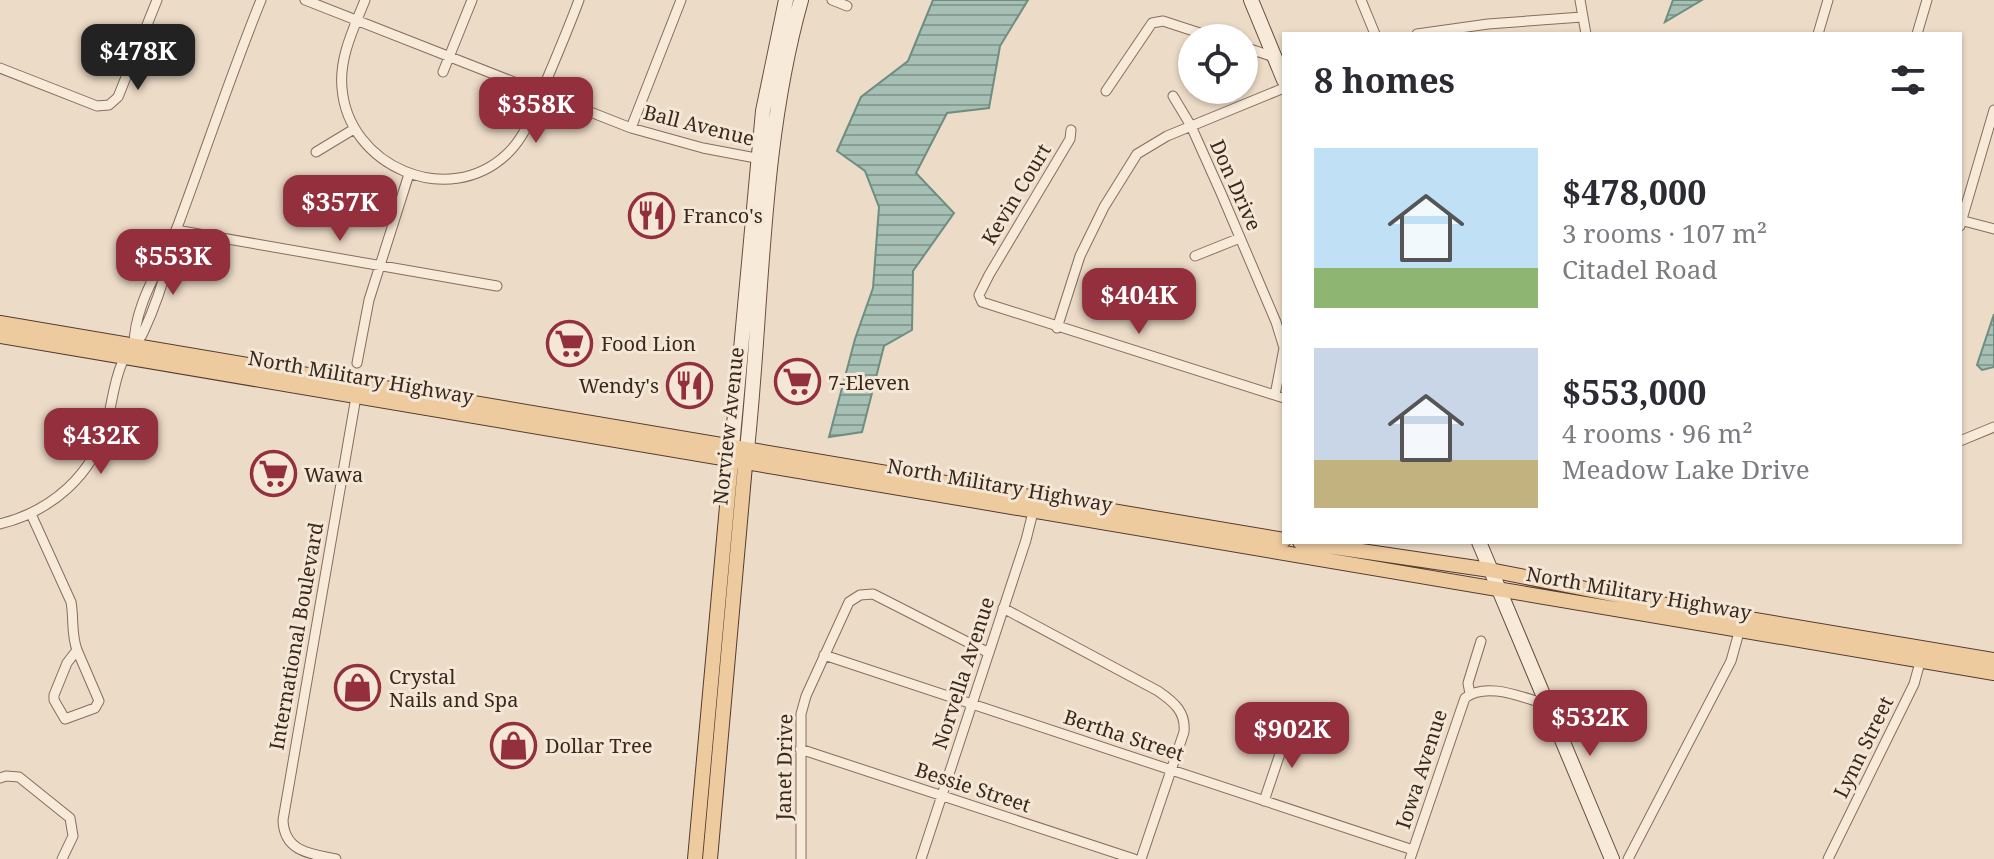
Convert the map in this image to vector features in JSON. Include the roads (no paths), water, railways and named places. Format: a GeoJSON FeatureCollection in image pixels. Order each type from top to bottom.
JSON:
{"type":"FeatureCollection","features":[{"type":"Feature","properties":{"kind":"main road","name":"Norview Avenue"},"geometry":{"type":"LineString","coordinates":[[710,859],[739,454],[765,160],[767,80],[786,0]]}},
{"type":"Feature","properties":{"kind":"main road","name":"Norview Avenue"},"geometry":{"type":"LineString","coordinates":[[765,160],[801,0]]}},
{"type":"Feature","properties":{"kind":"main road"},"geometry":{"type":"LineString","coordinates":[[1251,0],[1282,75]]}},
{"type":"Feature","properties":{"kind":"main road","name":"North Military Highway"},"geometry":{"type":"LineString","coordinates":[[0,323],[129,351],[1034,505],[1499,590],[1742,624],[1922,655],[1994,673]]}},
{"type":"Feature","properties":{"kind":"main road","name":"North Military Highway"},"geometry":{"type":"LineString","coordinates":[[0,336],[129,351]]}},
{"type":"Feature","properties":{"kind":"main road","name":"Norview Avenue"},"geometry":{"type":"LineString","coordinates":[[695,859],[739,454]]}},
{"type":"Feature","properties":{"kind":"main road","name":"North Military Highway"},"geometry":{"type":"LineString","coordinates":[[1034,505],[1282,540]]}},
{"type":"Feature","properties":{"kind":"main road","name":"North Military Highway"},"geometry":{"type":"LineString","coordinates":[[1314,544],[1490,570],[1742,624]]}},
{"type":"Feature","properties":{"kind":"main road"},"geometry":{"type":"LineString","coordinates":[[1480,544],[1612,859]]}},
{"type":"Feature","properties":{"kind":"main road","name":"North Military Highway"},"geometry":{"type":"LineString","coordinates":[[1922,655],[1994,660]]}},
{"type":"Feature","properties":{"kind":"street"},"geometry":{"type":"LineString","coordinates":[[0,68],[97,106],[114,102],[157,0]]}},
{"type":"Feature","properties":{"kind":"street"},"geometry":{"type":"LineString","coordinates":[[0,524],[31,514],[65,491],[93,458],[106,427],[144,302],[176,230],[261,0]]}},
{"type":"Feature","properties":{"kind":"street","name":"Ball Avenue"},"geometry":{"type":"LineString","coordinates":[[305,0],[631,128],[703,148],[765,160]]}},
{"type":"Feature","properties":{"kind":"street"},"geometry":{"type":"LineString","coordinates":[[365,0],[344,56],[341,75],[344,102],[354,129],[387,164],[409,174],[446,179],[487,169],[505,156],[521,138],[579,0]]}},
{"type":"Feature","properties":{"kind":"street"},"geometry":{"type":"LineString","coordinates":[[443,72],[472,0]]}},
{"type":"Feature","properties":{"kind":"street"},"geometry":{"type":"LineString","coordinates":[[631,128],[681,0]]}},
{"type":"Feature","properties":{"kind":"street"},"geometry":{"type":"LineString","coordinates":[[832,0],[847,6]]}},
{"type":"Feature","properties":{"kind":"street"},"geometry":{"type":"LineString","coordinates":[[1361,0],[1374,32]]}},
{"type":"Feature","properties":{"kind":"street"},"geometry":{"type":"LineString","coordinates":[[1580,0],[1586,32]]}},
{"type":"Feature","properties":{"kind":"street"},"geometry":{"type":"LineString","coordinates":[[1819,32],[1828,0]]}},
{"type":"Feature","properties":{"kind":"street"},"geometry":{"type":"LineString","coordinates":[[1918,32],[1927,0]]}},
{"type":"Feature","properties":{"kind":"street"},"geometry":{"type":"LineString","coordinates":[[1445,32],[1582,17]]}},
{"type":"Feature","properties":{"kind":"street"},"geometry":{"type":"LineString","coordinates":[[1106,91],[1152,23],[1163,21],[1178,26]]}},
{"type":"Feature","properties":{"kind":"street"},"geometry":{"type":"LineString","coordinates":[[1258,52],[1274,57]]}},
{"type":"Feature","properties":{"kind":"street"},"geometry":{"type":"LineString","coordinates":[[1279,396],[1057,328],[1080,256],[1131,162],[1147,147],[1282,89]]}},
{"type":"Feature","properties":{"kind":"street","name":"Don Drive"},"geometry":{"type":"LineString","coordinates":[[1173,96],[1191,126],[1282,342]]}},
{"type":"Feature","properties":{"kind":"street"},"geometry":{"type":"LineString","coordinates":[[1962,219],[1994,110]]}},
{"type":"Feature","properties":{"kind":"street"},"geometry":{"type":"LineString","coordinates":[[316,152],[354,129]]}},
{"type":"Feature","properties":{"kind":"street","name":"Kevin Court"},"geometry":{"type":"LineString","coordinates":[[1057,328],[982,302],[979,295],[1070,139],[1071,130]]}},
{"type":"Feature","properties":{"kind":"street"},"geometry":{"type":"LineString","coordinates":[[487,169],[493,178]]}},
{"type":"Feature","properties":{"kind":"street"},"geometry":{"type":"LineString","coordinates":[[357,363],[378,266],[409,174]]}},
{"type":"Feature","properties":{"kind":"street"},"geometry":{"type":"LineString","coordinates":[[1962,222],[1994,229]]}},
{"type":"Feature","properties":{"kind":"street"},"geometry":{"type":"LineString","coordinates":[[176,230],[497,286]]}},
{"type":"Feature","properties":{"kind":"street"},"geometry":{"type":"LineString","coordinates":[[1195,256],[1240,238]]}},
{"type":"Feature","properties":{"kind":"street","name":"Don Drive"},"geometry":{"type":"LineString","coordinates":[[1279,396],[1282,366]]}},
{"type":"Feature","properties":{"kind":"street","name":"International Boulevard"},"geometry":{"type":"LineString","coordinates":[[336,859],[307,854],[292,845],[285,834],[283,820],[357,390]]}},
{"type":"Feature","properties":{"kind":"street"},"geometry":{"type":"LineString","coordinates":[[1962,440],[1994,427]]}},
{"type":"Feature","properties":{"kind":"street","name":"Norvella Avenue"},"geometry":{"type":"LineString","coordinates":[[921,859],[1034,505]]}},
{"type":"Feature","properties":{"kind":"street"},"geometry":{"type":"LineString","coordinates":[[31,514],[71,602],[73,640],[99,701],[95,708],[65,719],[54,695],[67,663],[77,650]]}},
{"type":"Feature","properties":{"kind":"street","name":"Janet Drive"},"geometry":{"type":"LineString","coordinates":[[801,859],[799,730],[806,696],[844,609],[855,597],[868,594],[885,599],[989,653]]}},
{"type":"Feature","properties":{"kind":"street"},"geometry":{"type":"LineString","coordinates":[[1003,608],[1167,697],[1183,717],[1184,732],[1141,859]]}},
{"type":"Feature","properties":{"kind":"street"},"geometry":{"type":"LineString","coordinates":[[1628,859],[1731,661],[1742,624]]}},
{"type":"Feature","properties":{"kind":"street","name":"Iowa Avenue"},"geometry":{"type":"LineString","coordinates":[[1470,694],[1468,683],[1481,641]]}},
{"type":"Feature","properties":{"kind":"street","name":"Bertha Street"},"geometry":{"type":"LineString","coordinates":[[824,655],[1264,801],[1411,854]]}},
{"type":"Feature","properties":{"kind":"street","name":"Lynn Street"},"geometry":{"type":"LineString","coordinates":[[1828,859],[1914,684],[1922,655]]}},
{"type":"Feature","properties":{"kind":"street","name":"Iowa Avenue"},"geometry":{"type":"LineString","coordinates":[[1411,854],[1462,702],[1470,694],[1488,690],[1546,704]]}},
{"type":"Feature","properties":{"kind":"street"},"geometry":{"type":"LineString","coordinates":[[1264,801],[1288,730]]}},
{"type":"Feature","properties":{"kind":"street","name":"Bessie Street"},"geometry":{"type":"LineString","coordinates":[[800,749],[1134,859]]}},
{"type":"Feature","properties":{"kind":"street"},"geometry":{"type":"LineString","coordinates":[[0,778],[19,777],[67,814],[74,831],[62,859]]}},
{"type":"Feature","properties":{"kind":"place","name":"Franco's"},"geometry":{"type":"Point","coordinates":[652,215]}},
{"type":"Feature","properties":{"kind":"place","name":"Food Lion"},"geometry":{"type":"Point","coordinates":[570,343]}},
{"type":"Feature","properties":{"kind":"place","name":"7-Eleven"},"geometry":{"type":"Point","coordinates":[797,382]}},
{"type":"Feature","properties":{"kind":"place","name":"Wendy's"},"geometry":{"type":"Point","coordinates":[690,385]}},
{"type":"Feature","properties":{"kind":"place","name":"Wawa"},"geometry":{"type":"Point","coordinates":[273,474]}},
{"type":"Feature","properties":{"kind":"place","name":"Crystal Nails and Spa"},"geometry":{"type":"Point","coordinates":[358,688]}},
{"type":"Feature","properties":{"kind":"place","name":"Dollar Tree"},"geometry":{"type":"Point","coordinates":[514,745]}}]}
